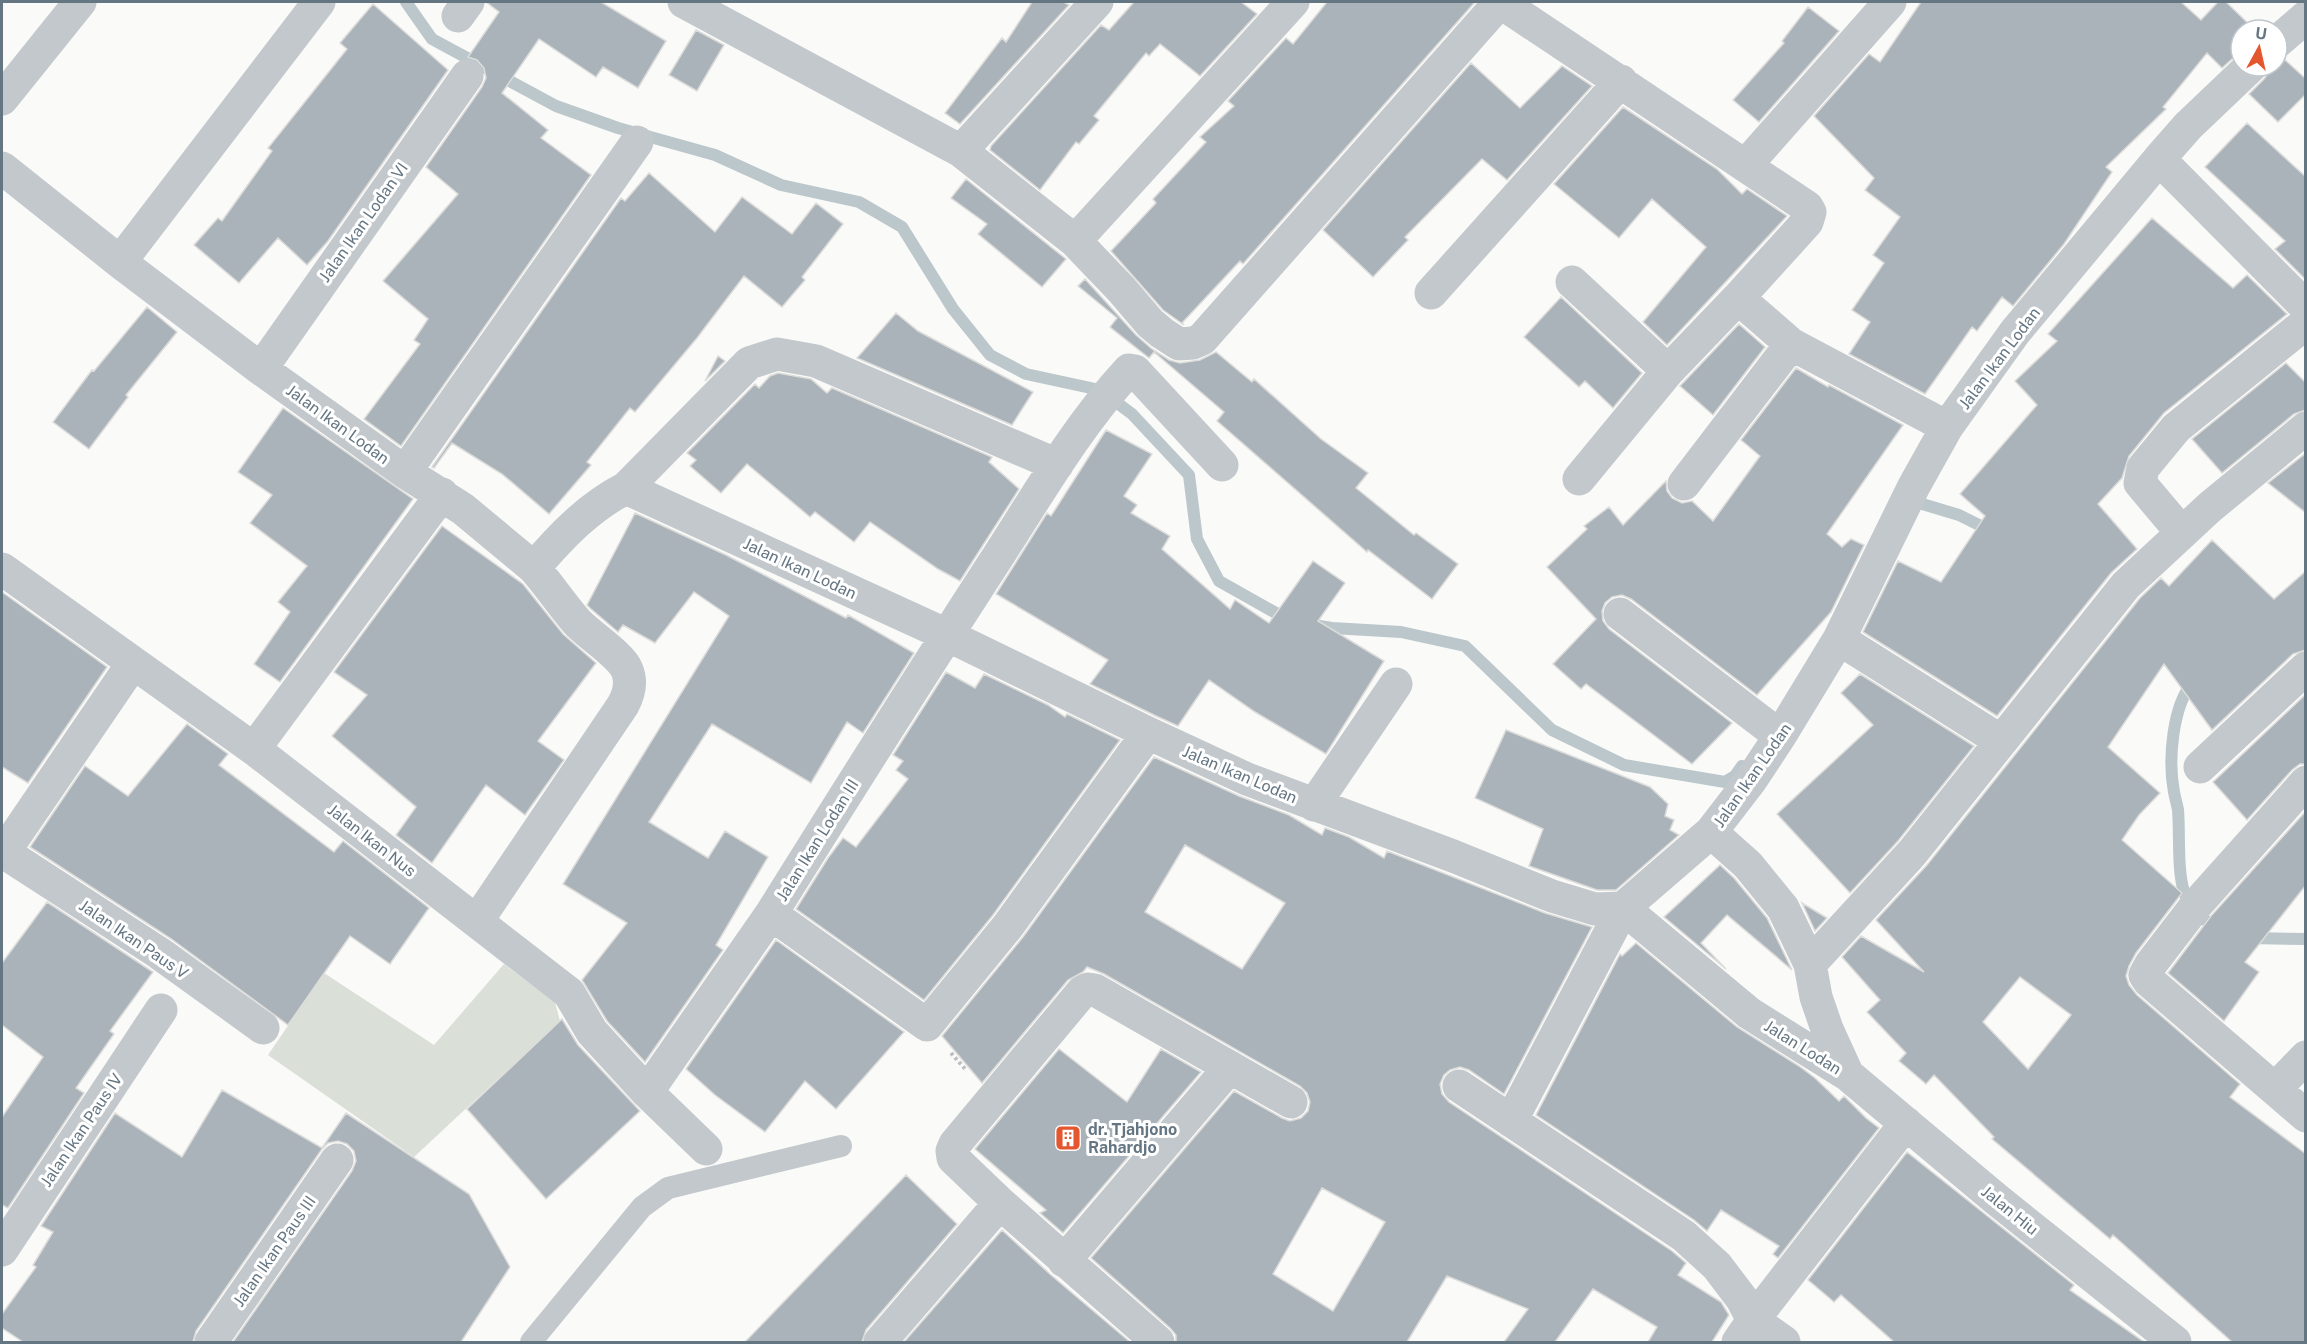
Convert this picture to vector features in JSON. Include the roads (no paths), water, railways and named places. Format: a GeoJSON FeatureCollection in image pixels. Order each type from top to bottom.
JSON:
{"type":"FeatureCollection","features":[{"type":"Feature","properties":{"kind":"street"},"geometry":{"type":"LineString","coordinates":[[2,99],[80,2]]}},
{"type":"Feature","properties":{"kind":"street"},"geometry":{"type":"LineString","coordinates":[[120,262],[319,2]]}},
{"type":"Feature","properties":{"kind":"street"},"geometry":{"type":"LineString","coordinates":[[684,2],[961,151],[1075,241],[1150,323],[1179,344],[1193,343],[1202,339],[1500,2],[1746,165],[1807,207],[1810,212],[1807,222],[1668,370],[1579,479]]}},
{"type":"Feature","properties":{"kind":"street"},"geometry":{"type":"LineString","coordinates":[[961,151],[1097,2]]}},
{"type":"Feature","properties":{"kind":"street"},"geometry":{"type":"LineString","coordinates":[[1075,241],[1293,2]]}},
{"type":"Feature","properties":{"kind":"street"},"geometry":{"type":"LineString","coordinates":[[1746,165],[1890,2]]}},
{"type":"Feature","properties":{"kind":"street"},"geometry":{"type":"LineString","coordinates":[[2289,32],[2306,17]]}},
{"type":"Feature","properties":{"kind":"street","name":"Jalan Ikan Lodan VI"},"geometry":{"type":"LineString","coordinates":[[261,369],[467,76]]}},
{"type":"Feature","properties":{"kind":"street","name":"Jalan Ikan Lodan"},"geometry":{"type":"LineString","coordinates":[[626,488],[947,635],[1247,779],[1453,855],[1552,896],[1595,909],[1623,908],[1711,832],[1751,780],[1771,728],[1839,639],[1947,427],[2015,332],[2188,126],[2238,78]]}},
{"type":"Feature","properties":{"kind":"street"},"geometry":{"type":"LineString","coordinates":[[1431,293],[1621,81]]}},
{"type":"Feature","properties":{"kind":"street"},"geometry":{"type":"LineString","coordinates":[[405,472],[637,142]]}},
{"type":"Feature","properties":{"kind":"street"},"geometry":{"type":"LineString","coordinates":[[2159,159],[2306,307]]}},
{"type":"Feature","properties":{"kind":"street","name":"Jalan Ikan Lodan"},"geometry":{"type":"LineString","coordinates":[[2,168],[120,262],[261,369],[405,472],[442,494],[534,568],[574,619],[627,669],[629,693],[477,921]]}},
{"type":"Feature","properties":{"kind":"street"},"geometry":{"type":"LineString","coordinates":[[1572,282],[1668,370]]}},
{"type":"Feature","properties":{"kind":"street"},"geometry":{"type":"LineString","coordinates":[[1738,298],[1791,344],[1947,427]]}},
{"type":"Feature","properties":{"kind":"street"},"geometry":{"type":"LineString","coordinates":[[2182,533],[2140,483],[2143,468],[2175,428],[2306,323]]}},
{"type":"Feature","properties":{"kind":"street"},"geometry":{"type":"LineString","coordinates":[[1684,484],[1791,344]]}},
{"type":"Feature","properties":{"kind":"street"},"geometry":{"type":"LineString","coordinates":[[534,568],[564,534],[610,496],[626,488],[749,363],[777,354],[816,361],[1057,465]]}},
{"type":"Feature","properties":{"kind":"street","name":"Jalan Ikan Lodan III"},"geometry":{"type":"LineString","coordinates":[[1148,733],[1014,917],[927,1025],[771,914],[1057,465],[1100,403],[1129,370],[1135,371],[1222,465]]}},
{"type":"Feature","properties":{"kind":"street"},"geometry":{"type":"LineString","coordinates":[[1810,964],[1912,853],[2119,594],[2210,507],[2306,428]]}},
{"type":"Feature","properties":{"kind":"street"},"geometry":{"type":"LineString","coordinates":[[254,749],[442,494]]}},
{"type":"Feature","properties":{"kind":"street","name":"Jalan Ikan Nus"},"geometry":{"type":"LineString","coordinates":[[2,569],[254,749],[569,993],[592,1032],[647,1092],[706,1149]]}},
{"type":"Feature","properties":{"kind":"street"},"geometry":{"type":"LineString","coordinates":[[1620,614],[1771,728]]}},
{"type":"Feature","properties":{"kind":"street"},"geometry":{"type":"LineString","coordinates":[[1839,639],[2001,741]]}},
{"type":"Feature","properties":{"kind":"street","name":"Jalan Ikan Paus V"},"geometry":{"type":"LineString","coordinates":[[133,663],[2,853],[159,953],[263,1028]]}},
{"type":"Feature","properties":{"kind":"street"},"geometry":{"type":"LineString","coordinates":[[2200,767],[2306,668]]}},
{"type":"Feature","properties":{"kind":"street"},"geometry":{"type":"LineString","coordinates":[[1314,805],[1396,684]]}},
{"type":"Feature","properties":{"kind":"street"},"geometry":{"type":"LineString","coordinates":[[2306,782],[2187,916],[2146,971],[2149,981],[2306,1116]]}},
{"type":"Feature","properties":{"kind":"street","name":"Jalan Lodan"},"geometry":{"type":"LineString","coordinates":[[1711,832],[1748,865],[1783,908],[1810,964],[1816,997],[1827,1029],[1848,1075]]}},
{"type":"Feature","properties":{"kind":"street"},"geometry":{"type":"LineString","coordinates":[[1511,1121],[1623,908]]}},
{"type":"Feature","properties":{"kind":"street","name":"Jalan Lodan"},"geometry":{"type":"LineString","coordinates":[[1623,908],[1749,1013],[1848,1075]]}},
{"type":"Feature","properties":{"kind":"street"},"geometry":{"type":"LineString","coordinates":[[647,1092],[771,914]]}},
{"type":"Feature","properties":{"kind":"street"},"geometry":{"type":"LineString","coordinates":[[1158,1342],[1064,1261],[953,1158],[952,1151],[955,1144],[1082,992],[1088,989],[1095,990],[1291,1102]]}},
{"type":"Feature","properties":{"kind":"street","name":"Jalan Ikan Paus IV"},"geometry":{"type":"LineString","coordinates":[[2,1250],[161,1010]]}},
{"type":"Feature","properties":{"kind":"street"},"geometry":{"type":"LineString","coordinates":[[2276,1088],[2306,1057]]}},
{"type":"Feature","properties":{"kind":"street"},"geometry":{"type":"LineString","coordinates":[[1064,1261],[1230,1067]]}},
{"type":"Feature","properties":{"kind":"street","name":"Jalan Hiu"},"geometry":{"type":"LineString","coordinates":[[1848,1075],[2175,1342]]}},
{"type":"Feature","properties":{"kind":"street"},"geometry":{"type":"LineString","coordinates":[[1459,1086],[1684,1236],[1717,1266],[1742,1299],[1745,1331]]}},
{"type":"Feature","properties":{"kind":"street"},"geometry":{"type":"LineString","coordinates":[[1745,1331],[1906,1123]]}},
{"type":"Feature","properties":{"kind":"street","name":"Jalan Ikan Paus III"},"geometry":{"type":"LineString","coordinates":[[211,1342],[337,1160]]}},
{"type":"Feature","properties":{"kind":"street"},"geometry":{"type":"LineString","coordinates":[[880,1342],[1000,1203]]}},
{"type":"Feature","properties":{"kind":"street"},"geometry":{"type":"LineString","coordinates":[[1745,1331],[1784,1342]]}},
{"type":"Feature","properties":{"kind":"lane"},"geometry":{"type":"LineString","coordinates":[[531,1342],[642,1207],[668,1188],[841,1146]]}},
{"type":"Feature","properties":{"kind":"waterway"},"geometry":{"type":"LineString","coordinates":[[406,2],[432,39],[556,106],[618,128],[715,155],[781,185],[859,202],[902,227],[953,309],[990,355],[1026,374],[1100,390],[1132,414],[1189,475],[1197,539],[1219,581],[1290,621]]}},
{"type":"Feature","properties":{"kind":"waterway"},"geometry":{"type":"LineString","coordinates":[[1909,500],[1959,515],[1993,532]]}},
{"type":"Feature","properties":{"kind":"waterway"},"geometry":{"type":"LineString","coordinates":[[1313,625],[1401,632],[1465,646],[1552,730],[1624,765],[1725,782],[1735,776],[1742,766]]}},
{"type":"Feature","properties":{"kind":"waterway"},"geometry":{"type":"LineString","coordinates":[[2193,682],[2180,705],[2173,734],[2171,765],[2178,810],[2180,873],[2184,892],[2190,905],[2221,931]]}},
{"type":"Feature","properties":{"kind":"waterway"},"geometry":{"type":"LineString","coordinates":[[2248,938],[2306,939]]}},
{"type":"Feature","properties":{"kind":"place","name":"dr. Tjahjono Rahardjo"},"geometry":{"type":"Point","coordinates":[1068,1138]}}]}
